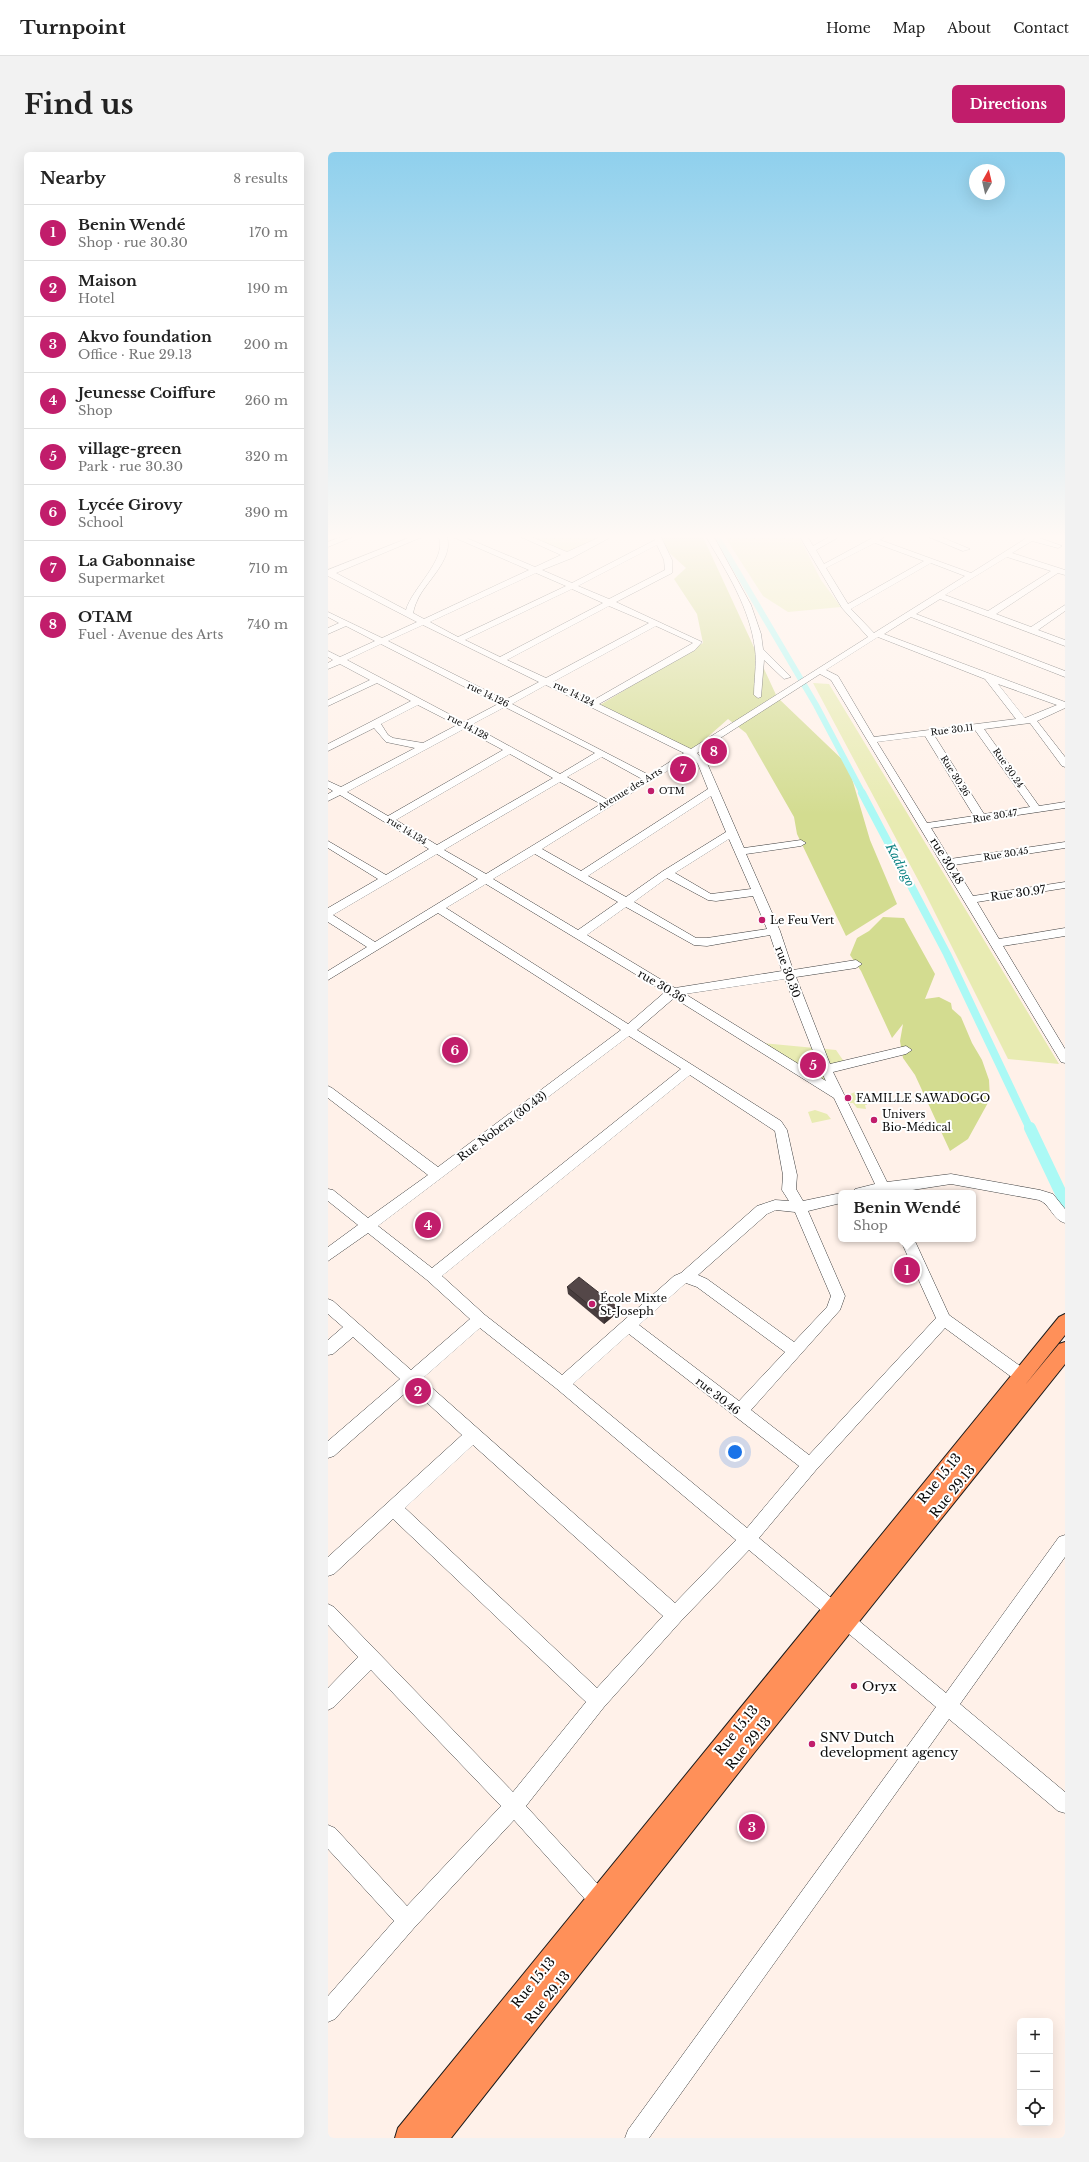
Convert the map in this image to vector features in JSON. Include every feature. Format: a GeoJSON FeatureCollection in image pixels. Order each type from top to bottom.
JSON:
{"type":"FeatureCollection","features":[{"type":"Feature","properties":{"kind":"main road","name":"Rue 15.13"},"geometry":{"type":"LineString","coordinates":[[408,2138],[599,1900],[839,1616],[1065,1322]]}},
{"type":"Feature","properties":{"kind":"main road","name":"Rue 29.13"},"geometry":{"type":"LineString","coordinates":[[434,2138],[839,1616],[1065,1350]]}},
{"type":"Feature","properties":{"kind":"street","name":"rue 14.126"},"geometry":{"type":"LineString","coordinates":[[360,630],[602,753],[647,778]]}},
{"type":"Feature","properties":{"kind":"street"},"geometry":{"type":"LineString","coordinates":[[328,666],[404,630]]}},
{"type":"Feature","properties":{"kind":"street","name":"rue 14.124"},"geometry":{"type":"LineString","coordinates":[[438,630],[547,681],[691,753]]}},
{"type":"Feature","properties":{"kind":"street"},"geometry":{"type":"LineString","coordinates":[[458,640],[480,630]]}},
{"type":"Feature","properties":{"kind":"street"},"geometry":{"type":"LineString","coordinates":[[502,660],[560,630]]}},
{"type":"Feature","properties":{"kind":"street"},"geometry":{"type":"LineString","coordinates":[[328,798],[643,630]]}},
{"type":"Feature","properties":{"kind":"street"},"geometry":{"type":"LineString","coordinates":[[593,704],[692,648],[698,642],[671,630]]}},
{"type":"Feature","properties":{"kind":"street"},"geometry":{"type":"LineString","coordinates":[[756,630],[760,651],[758,695]]}},
{"type":"Feature","properties":{"kind":"street"},"geometry":{"type":"LineString","coordinates":[[868,630],[875,636],[1065,705]]}},
{"type":"Feature","properties":{"kind":"street","name":"Avenue des Arts"},"geometry":{"type":"LineString","coordinates":[[328,976],[647,778],[691,753],[885,630]]}},
{"type":"Feature","properties":{"kind":"street"},"geometry":{"type":"LineString","coordinates":[[951,630],[1065,674]]}},
{"type":"Feature","properties":{"kind":"street"},"geometry":{"type":"LineString","coordinates":[[1028,630],[1065,642]]}},
{"type":"Feature","properties":{"kind":"street"},"geometry":{"type":"LineString","coordinates":[[760,651],[787,677]]}},
{"type":"Feature","properties":{"kind":"street","name":"rue 14.128"},"geometry":{"type":"LineString","coordinates":[[328,654],[607,803]]}},
{"type":"Feature","properties":{"kind":"street","name":"rue 30.48"},"geometry":{"type":"LineString","coordinates":[[821,671],[838,681],[844,696],[970,900],[1065,1060]]}},
{"type":"Feature","properties":{"kind":"street"},"geometry":{"type":"LineString","coordinates":[[988,676],[1065,764]]}},
{"type":"Feature","properties":{"kind":"street"},"geometry":{"type":"LineString","coordinates":[[328,703],[376,680]]}},
{"type":"Feature","properties":{"kind":"street"},"geometry":{"type":"LineString","coordinates":[[328,748],[418,701]]}},
{"type":"Feature","properties":{"kind":"street"},"geometry":{"type":"LineString","coordinates":[[1027,721],[1065,705]]}},
{"type":"Feature","properties":{"kind":"street","name":"Rue 30.11"},"geometry":{"type":"LineString","coordinates":[[872,740],[1027,721]]}},
{"type":"Feature","properties":{"kind":"street"},"geometry":{"type":"LineString","coordinates":[[376,723],[380,734],[387,740],[423,746]]}},
{"type":"Feature","properties":{"kind":"street","name":"Rue 30.24"},"geometry":{"type":"LineString","coordinates":[[978,727],[1037,810]]}},
{"type":"Feature","properties":{"kind":"street","name":"Rue 30.26"},"geometry":{"type":"LineString","coordinates":[[928,733],[981,818]]}},
{"type":"Feature","properties":{"kind":"street"},"geometry":{"type":"LineString","coordinates":[[389,820],[510,750]]}},
{"type":"Feature","properties":{"kind":"street"},"geometry":{"type":"LineString","coordinates":[[328,913],[602,753]]}},
{"type":"Feature","properties":{"kind":"street","name":"rue 30.30"},"geometry":{"type":"LineString","coordinates":[[691,753],[702,763],[714,790],[756,892],[774,931],[788,975],[826,1069],[884,1190]]}},
{"type":"Feature","properties":{"kind":"street","name":"rue 14.134"},"geometry":{"type":"LineString","coordinates":[[328,784],[484,879]]}},
{"type":"Feature","properties":{"kind":"street"},"geometry":{"type":"LineString","coordinates":[[581,876],[714,790]]}},
{"type":"Feature","properties":{"kind":"street","name":"Rue 30.47"},"geometry":{"type":"LineString","coordinates":[[925,826],[1065,805]]}},
{"type":"Feature","properties":{"kind":"street"},"geometry":{"type":"LineString","coordinates":[[579,935],[667,873],[732,833]]}},
{"type":"Feature","properties":{"kind":"street"},"geometry":{"type":"LineString","coordinates":[[740,852],[802,843]]}},
{"type":"Feature","properties":{"kind":"street","name":"Rue 30.45"},"geometry":{"type":"LineString","coordinates":[[947,863],[1065,845]]}},
{"type":"Feature","properties":{"kind":"street"},"geometry":{"type":"LineString","coordinates":[[330,847],[386,878]]}},
{"type":"Feature","properties":{"kind":"street"},"geometry":{"type":"LineString","coordinates":[[534,849],[694,941],[706,942],[774,931]]}},
{"type":"Feature","properties":{"kind":"street"},"geometry":{"type":"LineString","coordinates":[[667,873],[708,897],[716,898],[756,892]]}},
{"type":"Feature","properties":{"kind":"street","name":"rue 30.36"},"geometry":{"type":"LineString","coordinates":[[484,879],[673,992],[838,1094]]}},
{"type":"Feature","properties":{"kind":"street","name":"Rue 30.97"},"geometry":{"type":"LineString","coordinates":[[970,900],[1065,886]]}},
{"type":"Feature","properties":{"kind":"street"},"geometry":{"type":"LineString","coordinates":[[438,908],[628,1031],[690,1069],[779,1127],[781,1130],[785,1157],[790,1175],[789,1190],[800,1207],[838,1296],[833,1310],[739,1412]]}},
{"type":"Feature","properties":{"kind":"street"},"geometry":{"type":"LineString","coordinates":[[328,917],[374,947]]}},
{"type":"Feature","properties":{"kind":"street"},"geometry":{"type":"LineString","coordinates":[[996,944],[1061,932],[1065,944]]}},
{"type":"Feature","properties":{"kind":"street"},"geometry":{"type":"LineString","coordinates":[[673,992],[856,964]]}},
{"type":"Feature","properties":{"kind":"street","name":"Rue Nobera (30.43)"},"geometry":{"type":"LineString","coordinates":[[328,1255],[628,1031],[673,992]]}},
{"type":"Feature","properties":{"kind":"street"},"geometry":{"type":"LineString","coordinates":[[826,1069],[906,1050]]}},
{"type":"Feature","properties":{"kind":"street"},"geometry":{"type":"LineString","coordinates":[[432,1276],[690,1069]]}},
{"type":"Feature","properties":{"kind":"street"},"geometry":{"type":"LineString","coordinates":[[328,1091],[437,1174]]}},
{"type":"Feature","properties":{"kind":"street"},"geometry":{"type":"LineString","coordinates":[[884,1190],[951,1179],[1040,1195],[1048,1198],[1065,1218]]}},
{"type":"Feature","properties":{"kind":"street"},"geometry":{"type":"LineString","coordinates":[[328,1194],[432,1276],[480,1319],[562,1384],[1065,1804]]}},
{"type":"Feature","properties":{"kind":"street"},"geometry":{"type":"LineString","coordinates":[[562,1384],[679,1280],[686,1277],[762,1210],[775,1205],[800,1207],[838,1199]]}},
{"type":"Feature","properties":{"kind":"street"},"geometry":{"type":"LineString","coordinates":[[908,1242],[944,1319],[1022,1376]]}},
{"type":"Feature","properties":{"kind":"street"},"geometry":{"type":"LineString","coordinates":[[686,1277],[702,1283],[796,1351]]}},
{"type":"Feature","properties":{"kind":"street"},"geometry":{"type":"LineString","coordinates":[[328,1305],[412,1378],[675,1615]]}},
{"type":"Feature","properties":{"kind":"street"},"geometry":{"type":"LineString","coordinates":[[328,1451],[480,1319]]}},
{"type":"Feature","properties":{"kind":"street"},"geometry":{"type":"LineString","coordinates":[[328,2012],[407,1922],[514,1806],[598,1701],[675,1615],[748,1539],[810,1465],[944,1319]]}},
{"type":"Feature","properties":{"kind":"street","name":"rue 30.46"},"geometry":{"type":"LineString","coordinates":[[628,1325],[739,1412],[810,1465]]}},
{"type":"Feature","properties":{"kind":"street"},"geometry":{"type":"LineString","coordinates":[[328,1349],[354,1328]]}},
{"type":"Feature","properties":{"kind":"street"},"geometry":{"type":"LineString","coordinates":[[328,1568],[474,1434]]}},
{"type":"Feature","properties":{"kind":"street"},"geometry":{"type":"LineString","coordinates":[[393,1508],[598,1701]]}},
{"type":"Feature","properties":{"kind":"street"},"geometry":{"type":"LineString","coordinates":[[636,2138],[1065,1543]]}},
{"type":"Feature","properties":{"kind":"street"},"geometry":{"type":"LineString","coordinates":[[328,1613],[514,1806],[599,1900]]}},
{"type":"Feature","properties":{"kind":"street"},"geometry":{"type":"LineString","coordinates":[[328,1702],[371,1657]]}},
{"type":"Feature","properties":{"kind":"street"},"geometry":{"type":"LineString","coordinates":[[328,1835],[407,1922]]}},
{"type":"Feature","properties":{"kind":"green space"},"geometry":{"type":"Polygon","coordinates":[[[700,630],[746,630],[777,697],[848,765],[870,840],[897,904],[846,936],[797,834],[794,817],[746,733],[728,719],[693,750],[600,705],[703,643],[700,630]]]}},
{"type":"Feature","properties":{"kind":"green space"},"geometry":{"type":"Polygon","coordinates":[[[813,683],[829,684],[1059,1064],[1008,1059],[924,891],[813,683]]]}},
{"type":"Feature","properties":{"kind":"green space"},"geometry":{"type":"Polygon","coordinates":[[[883,917],[904,918],[935,974],[925,999],[939,997],[951,1003],[952,1009],[961,1017],[972,1043],[982,1060],[989,1080],[990,1099],[968,1139],[950,1151],[915,1075],[903,1058],[900,1041],[903,1024],[892,1038],[861,971],[850,955],[857,938],[869,931],[883,917]]]}},
{"type":"Feature","properties":{"kind":"green space"},"geometry":{"type":"Polygon","coordinates":[[[761,1043],[836,1050],[845,1063],[822,1068],[830,1087],[761,1043]]]}},
{"type":"Feature","properties":{"kind":"green space"},"geometry":{"type":"Polygon","coordinates":[[[855,1092],[860,1094],[862,1099],[865,1099],[867,1105],[865,1105],[866,1109],[857,1108],[853,1103],[850,1103],[848,1095],[855,1092]]]}},
{"type":"Feature","properties":{"kind":"green space"},"geometry":{"type":"Polygon","coordinates":[[[815,1110],[827,1114],[831,1119],[812,1123],[808,1112],[815,1110]]]}},
{"type":"Feature","properties":{"kind":"building"},"geometry":{"type":"Polygon","coordinates":[[[579,1277],[616,1306],[604,1317],[567,1287],[579,1277]]]}},
{"type":"Feature","properties":{"kind":"waterway","name":"Kadiogo"},"geometry":{"type":"LineString","coordinates":[[772,630],[816,705],[863,794]]}},
{"type":"Feature","properties":{"kind":"waterway","name":"Kadiogo"},"geometry":{"type":"LineString","coordinates":[[862,793],[947,954],[1030,1129]]}},
{"type":"Feature","properties":{"kind":"waterway","name":"Kadiogo"},"geometry":{"type":"LineString","coordinates":[[1030,1128],[1065,1202]]}},
{"type":"Feature","properties":{"kind":"place","name":"OTAM"},"geometry":{"type":"Point","coordinates":[714,751]}},
{"type":"Feature","properties":{"kind":"place","name":"La Gabonnaise"},"geometry":{"type":"Point","coordinates":[683,769]}},
{"type":"Feature","properties":{"kind":"place","name":"OTM"},"geometry":{"type":"Point","coordinates":[651,791]}},
{"type":"Feature","properties":{"kind":"place","name":"Le Feu Vert"},"geometry":{"type":"Point","coordinates":[762,920]}},
{"type":"Feature","properties":{"kind":"place","name":"Lycée Girovy"},"geometry":{"type":"Point","coordinates":[455,1050]}},
{"type":"Feature","properties":{"kind":"place","name":"village-green"},"geometry":{"type":"Point","coordinates":[813,1065]}},
{"type":"Feature","properties":{"kind":"place","name":"FAMILLE SAWADOGO"},"geometry":{"type":"Point","coordinates":[848,1098]}},
{"type":"Feature","properties":{"kind":"place","name":"Univers Bio-Médical"},"geometry":{"type":"Point","coordinates":[874,1120]}},
{"type":"Feature","properties":{"kind":"place","name":"Jeunesse Coiffure"},"geometry":{"type":"Point","coordinates":[428,1225]}},
{"type":"Feature","properties":{"kind":"place","name":"Benin Wendé"},"geometry":{"type":"Point","coordinates":[907,1270]}},
{"type":"Feature","properties":{"kind":"place","name":"École Mixte St-Joseph"},"geometry":{"type":"Point","coordinates":[592,1304]}},
{"type":"Feature","properties":{"kind":"place","name":"Maison"},"geometry":{"type":"Point","coordinates":[418,1391]}},
{"type":"Feature","properties":{"kind":"place","name":"Oryx"},"geometry":{"type":"Point","coordinates":[854,1686]}},
{"type":"Feature","properties":{"kind":"place","name":"SNV Dutch development agency"},"geometry":{"type":"Point","coordinates":[812,1744]}},
{"type":"Feature","properties":{"kind":"place","name":"Akvo foundation"},"geometry":{"type":"Point","coordinates":[752,1827]}}]}
